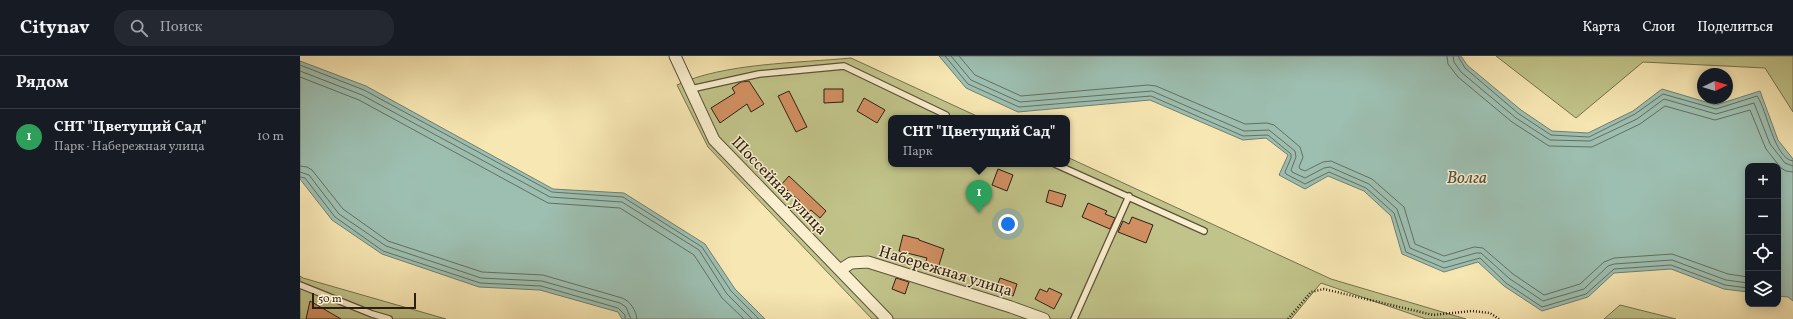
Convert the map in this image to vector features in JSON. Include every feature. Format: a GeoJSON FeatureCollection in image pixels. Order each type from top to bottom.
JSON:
{"type":"FeatureCollection","features":[{"type":"Feature","properties":{"kind":"street","name":"Шоссейная улица"},"geometry":{"type":"LineString","coordinates":[[675,56],[714,140],[887,319]]}},
{"type":"Feature","properties":{"kind":"street","name":"Набережная улица"},"geometry":{"type":"LineString","coordinates":[[840,270],[850,263],[868,262],[1011,307],[1044,319]]}},
{"type":"Feature","properties":{"kind":"lane"},"geometry":{"type":"LineString","coordinates":[[691,89],[759,74],[844,66],[946,115]]}},
{"type":"Feature","properties":{"kind":"lane"},"geometry":{"type":"LineString","coordinates":[[1062,167],[1204,231]]}},
{"type":"Feature","properties":{"kind":"lane"},"geometry":{"type":"LineString","coordinates":[[1074,319],[1129,196]]}},
{"type":"Feature","properties":{"kind":"lane"},"geometry":{"type":"LineString","coordinates":[[300,285],[372,314],[389,319]]}},
{"type":"Feature","properties":{"kind":"path"},"geometry":{"type":"LineString","coordinates":[[1288,319],[1311,292],[1324,289],[1433,315],[1472,311],[1490,313],[1499,319]]}},
{"type":"Feature","properties":{"kind":"green space"},"geometry":{"type":"Polygon","coordinates":[[[1496,56],[1793,56],[1793,112],[1765,68],[1643,62],[1576,118],[1496,56]]]}},
{"type":"Feature","properties":{"kind":"green space"},"geometry":{"type":"Polygon","coordinates":[[[851,58],[974,115],[888,115],[888,167],[1070,167],[1070,158],[1331,279],[1466,319],[1426,319],[1321,283],[1291,319],[872,319],[708,147],[677,85],[716,72],[785,63],[851,58]]]}},
{"type":"Feature","properties":{"kind":"green space"},"geometry":{"type":"Polygon","coordinates":[[[300,276],[303,278],[446,319],[300,319],[300,276]]]}},
{"type":"Feature","properties":{"kind":"green space"},"geometry":{"type":"Polygon","coordinates":[[[1620,305],[1676,319],[1604,319],[1620,305]]]}},
{"type":"Feature","properties":{"kind":"water","name":"Волга"},"geometry":{"type":"Polygon","coordinates":[[[939,56],[1461,56],[1467,65],[1521,110],[1552,131],[1588,133],[1633,111],[1662,89],[1697,99],[1697,104],[1716,105],[1733,104],[1733,100],[1760,91],[1778,140],[1793,159],[1793,301],[1788,297],[1781,296],[1781,163],[1745,163],[1745,292],[1724,289],[1671,269],[1614,273],[1588,297],[1542,311],[1504,286],[1478,262],[1444,272],[1402,254],[1391,216],[1364,191],[1328,176],[1305,189],[1279,175],[1288,155],[1266,138],[1243,140],[1150,100],[1018,112],[966,88],[939,56]]]}},
{"type":"Feature","properties":{"kind":"water"},"geometry":{"type":"Polygon","coordinates":[[[300,61],[366,86],[553,189],[624,193],[705,244],[735,289],[765,319],[622,319],[618,312],[540,290],[479,287],[382,254],[332,220],[300,179],[300,61]]]}},
{"type":"Feature","properties":{"kind":"building"},"geometry":{"type":"Polygon","coordinates":[[[749,81],[764,104],[751,112],[747,104],[720,123],[711,108],[735,93],[732,88],[741,82],[749,81]]]}},
{"type":"Feature","properties":{"kind":"building"},"geometry":{"type":"Polygon","coordinates":[[[824,89],[843,89],[843,102],[824,103],[824,89]]]}},
{"type":"Feature","properties":{"kind":"building"},"geometry":{"type":"Polygon","coordinates":[[[789,91],[807,127],[796,132],[778,96],[789,91]]]}},
{"type":"Feature","properties":{"kind":"building"},"geometry":{"type":"Polygon","coordinates":[[[864,98],[885,110],[877,123],[857,111],[864,98]]]}},
{"type":"Feature","properties":{"kind":"building"},"geometry":{"type":"Polygon","coordinates":[[[998,169],[1013,175],[1007,191],[992,185],[998,169]]]}},
{"type":"Feature","properties":{"kind":"building"},"geometry":{"type":"Polygon","coordinates":[[[789,176],[826,211],[820,218],[811,210],[806,215],[796,205],[800,201],[781,185],[789,176]]]}},
{"type":"Feature","properties":{"kind":"building"},"geometry":{"type":"Polygon","coordinates":[[[1049,190],[1066,195],[1062,207],[1046,202],[1049,190]]]}},
{"type":"Feature","properties":{"kind":"building"},"geometry":{"type":"Polygon","coordinates":[[[1088,203],[1107,211],[1105,214],[1115,218],[1110,229],[1082,217],[1088,203]]]}},
{"type":"Feature","properties":{"kind":"building"},"geometry":{"type":"Polygon","coordinates":[[[1132,217],[1153,225],[1146,243],[1118,232],[1123,221],[1129,224],[1132,217]]]}},
{"type":"Feature","properties":{"kind":"building"},"geometry":{"type":"Polygon","coordinates":[[[903,235],[919,239],[944,249],[938,268],[925,264],[927,258],[899,251],[903,235]]]}},
{"type":"Feature","properties":{"kind":"building"},"geometry":{"type":"Polygon","coordinates":[[[896,278],[909,282],[905,294],[892,289],[896,278]]]}},
{"type":"Feature","properties":{"kind":"building"},"geometry":{"type":"Polygon","coordinates":[[[1000,278],[1017,284],[1013,296],[996,289],[1000,278]]]}},
{"type":"Feature","properties":{"kind":"building"},"geometry":{"type":"Polygon","coordinates":[[[1049,288],[1062,294],[1054,309],[1035,299],[1040,289],[1047,292],[1049,288]]]}},
{"type":"Feature","properties":{"kind":"building"},"geometry":{"type":"Polygon","coordinates":[[[310,301],[341,319],[306,319],[310,301]]]}},
{"type":"Feature","properties":{"kind":"place","name":"СНТ \"Цветущий Сад\""},"geometry":{"type":"Point","coordinates":[979,213]}}]}
